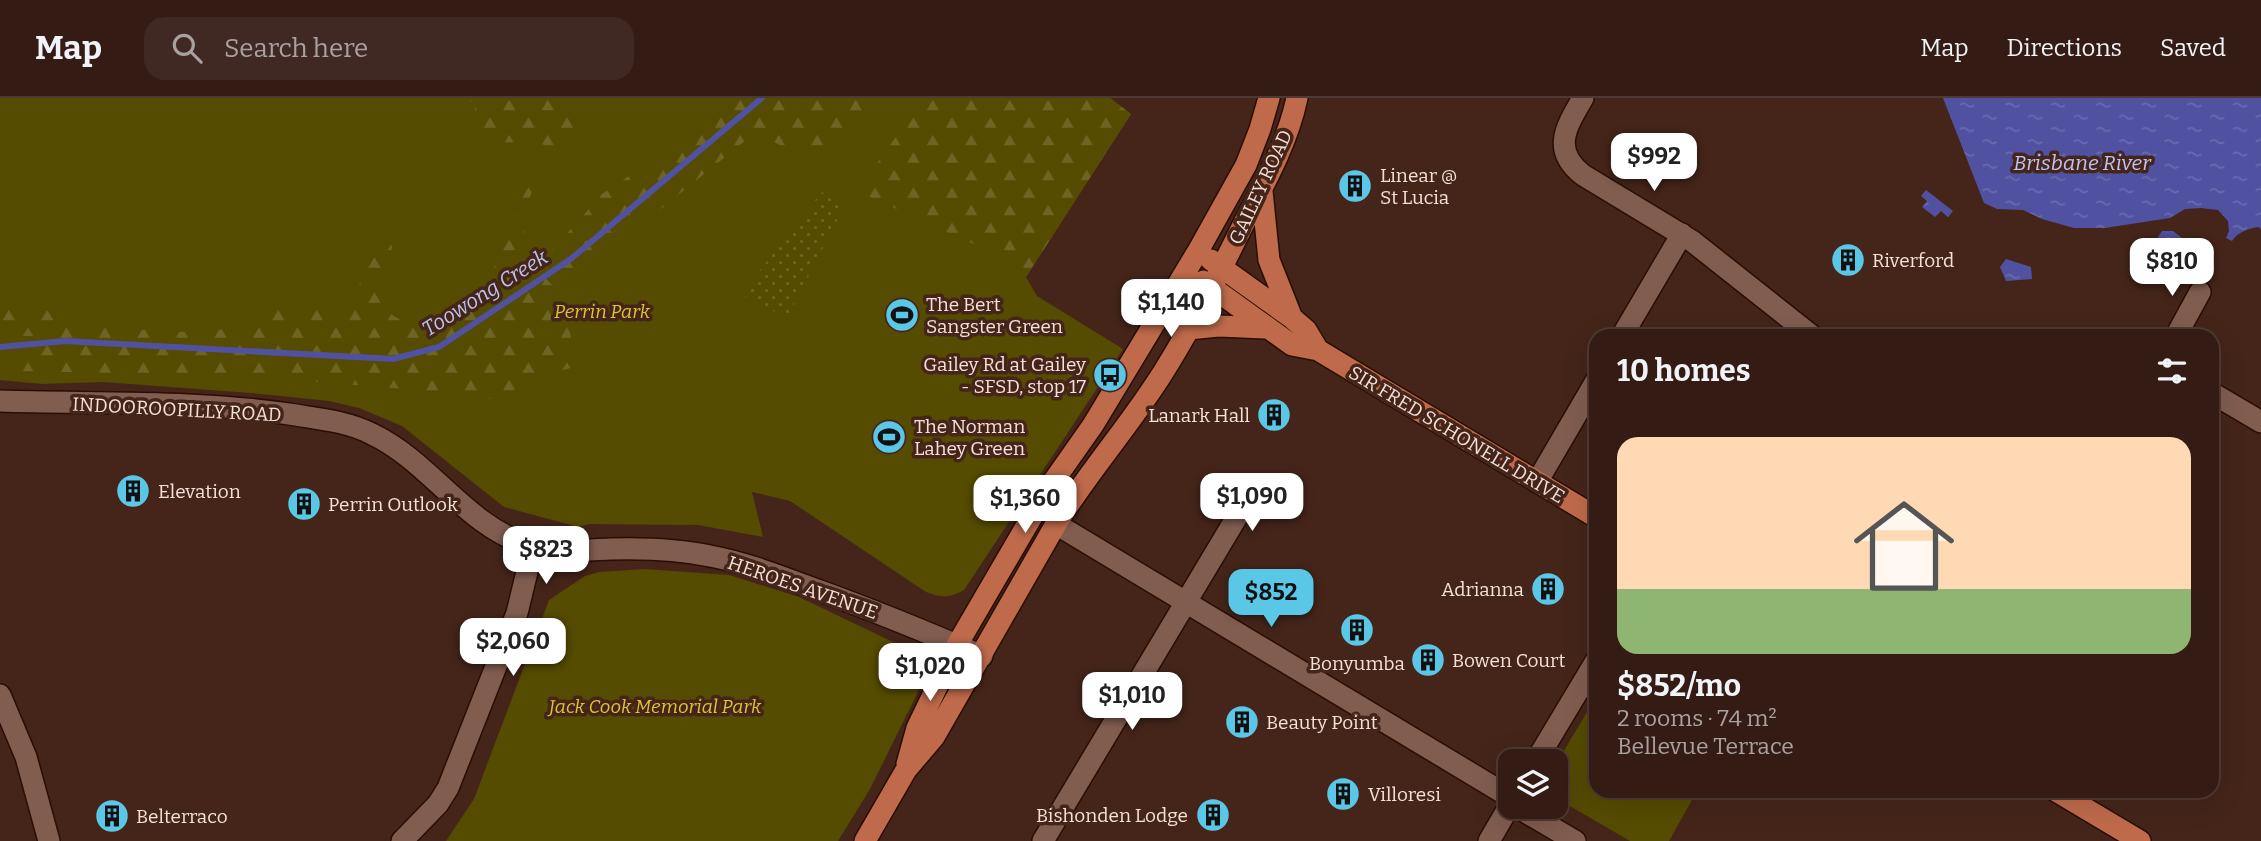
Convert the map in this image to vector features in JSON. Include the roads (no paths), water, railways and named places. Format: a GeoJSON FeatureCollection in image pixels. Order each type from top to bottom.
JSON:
{"type":"FeatureCollection","features":[{"type":"Feature","properties":{"kind":"main road","name":"GAILEY ROAD"},"geometry":{"type":"LineString","coordinates":[[906,770],[917,728],[957,645],[1048,489],[1093,425],[1193,260],[1246,165],[1269,98]]}},
{"type":"Feature","properties":{"kind":"main road","name":"GAILEY ROAD"},"geometry":{"type":"LineString","coordinates":[[865,841],[906,770],[934,737],[1076,492],[1164,372],[1212,288],[1262,189],[1297,98]]}},
{"type":"Feature","properties":{"kind":"main road"},"geometry":{"type":"LineString","coordinates":[[1262,189],[1269,260],[1292,318]]}},
{"type":"Feature","properties":{"kind":"main road","name":"SIR FRED SCHONELL DRIVE"},"geometry":{"type":"LineString","coordinates":[[1193,260],[1222,268],[1292,318],[1306,330],[1318,350]]}},
{"type":"Feature","properties":{"kind":"main road","name":"SIR FRED SCHONELL DRIVE"},"geometry":{"type":"LineString","coordinates":[[1193,260],[1212,288],[1292,345],[1318,350],[1589,513]]}},
{"type":"Feature","properties":{"kind":"main road"},"geometry":{"type":"LineString","coordinates":[[1188,329],[1219,326],[1267,328]]}},
{"type":"Feature","properties":{"kind":"main road"},"geometry":{"type":"LineString","coordinates":[[2068,798],[2140,841]]}},
{"type":"Feature","properties":{"kind":"street"},"geometry":{"type":"LineString","coordinates":[[1583,98],[1564,137],[1564,150],[1570,163],[1583,175],[1682,234],[1803,329]]}},
{"type":"Feature","properties":{"kind":"street"},"geometry":{"type":"LineString","coordinates":[[1626,329],[1682,234]]}},
{"type":"Feature","properties":{"kind":"street"},"geometry":{"type":"LineString","coordinates":[[2180,329],[2200,292]]}},
{"type":"Feature","properties":{"kind":"street"},"geometry":{"type":"LineString","coordinates":[[1537,482],[1589,393]]}},
{"type":"Feature","properties":{"kind":"street"},"geometry":{"type":"LineString","coordinates":[[2219,397],[2261,422]]}},
{"type":"Feature","properties":{"kind":"street","name":"INDOOROOPILLY ROAD"},"geometry":{"type":"LineString","coordinates":[[0,401],[137,403],[231,408],[347,425],[385,440],[481,522],[511,539],[533,547]]}},
{"type":"Feature","properties":{"kind":"street"},"geometry":{"type":"LineString","coordinates":[[1044,841],[1255,485]]}},
{"type":"Feature","properties":{"kind":"street"},"geometry":{"type":"LineString","coordinates":[[1056,524],[1498,790]]}},
{"type":"Feature","properties":{"kind":"street"},"geometry":{"type":"LineString","coordinates":[[402,841],[438,804],[448,788],[517,614],[533,547]]}},
{"type":"Feature","properties":{"kind":"street","name":"HEROES AVENUE"},"geometry":{"type":"LineString","coordinates":[[533,547],[562,551],[661,550],[709,556],[760,569],[982,656]]}},
{"type":"Feature","properties":{"kind":"street"},"geometry":{"type":"LineString","coordinates":[[1543,749],[1589,673]]}},
{"type":"Feature","properties":{"kind":"street"},"geometry":{"type":"LineString","coordinates":[[3,707],[26,757],[49,841]]}},
{"type":"Feature","properties":{"kind":"street"},"geometry":{"type":"LineString","coordinates":[[1489,841],[1502,819]]}},
{"type":"Feature","properties":{"kind":"street"},"geometry":{"type":"LineString","coordinates":[[1538,819],[1576,841]]}},
{"type":"Feature","properties":{"kind":"water","name":"Brisbane River"},"geometry":{"type":"Polygon","coordinates":[[[1943,98],[2261,98],[2261,229],[2258,227],[2247,230],[2232,241],[2226,238],[2229,231],[2228,221],[2218,210],[2201,208],[2185,209],[2170,218],[2105,228],[2074,228],[2042,219],[2023,210],[1997,209],[1984,203],[1943,98]]]}},
{"type":"Feature","properties":{"kind":"water"},"geometry":{"type":"Polygon","coordinates":[[[1926,190],[1953,211],[1948,217],[1941,211],[1935,217],[1922,207],[1927,201],[1921,196],[1926,190]]]}},
{"type":"Feature","properties":{"kind":"water"},"geometry":{"type":"Polygon","coordinates":[[[2162,231],[2173,231],[2186,241],[2182,248],[2169,248],[2156,240],[2162,231]]]}},
{"type":"Feature","properties":{"kind":"water"},"geometry":{"type":"Polygon","coordinates":[[[2006,259],[2031,267],[2032,279],[2006,281],[2000,267],[2006,259]]]}},
{"type":"Feature","properties":{"kind":"waterway","name":"Toowong Creek"},"geometry":{"type":"LineString","coordinates":[[0,347],[65,341],[393,359],[439,347],[572,258],[762,98]]}},
{"type":"Feature","properties":{"kind":"place","name":"Linear @ St Lucia"},"geometry":{"type":"Point","coordinates":[1355,186]}},
{"type":"Feature","properties":{"kind":"place","name":"Riverford"},"geometry":{"type":"Point","coordinates":[1848,260]}},
{"type":"Feature","properties":{"kind":"place","name":"The Bert Sangster Green"},"geometry":{"type":"Point","coordinates":[902,315]}},
{"type":"Feature","properties":{"kind":"place","name":"Gailey Rd at Gailey - SFSD, stop 17"},"geometry":{"type":"Point","coordinates":[1110,375]}},
{"type":"Feature","properties":{"kind":"place","name":"Lanark Hall"},"geometry":{"type":"Point","coordinates":[1274,415]}},
{"type":"Feature","properties":{"kind":"place","name":"The Norman Lahey Green"},"geometry":{"type":"Point","coordinates":[889,437]}},
{"type":"Feature","properties":{"kind":"place","name":"Elevation"},"geometry":{"type":"Point","coordinates":[133,491]}},
{"type":"Feature","properties":{"kind":"place","name":"Perrin Outlook"},"geometry":{"type":"Point","coordinates":[304,504]}},
{"type":"Feature","properties":{"kind":"place","name":"Adrianna"},"geometry":{"type":"Point","coordinates":[1548,589]}},
{"type":"Feature","properties":{"kind":"place","name":"Bonyumba"},"geometry":{"type":"Point","coordinates":[1357,630]}},
{"type":"Feature","properties":{"kind":"place","name":"Bowen Court"},"geometry":{"type":"Point","coordinates":[1428,660]}},
{"type":"Feature","properties":{"kind":"place","name":"Beauty Point"},"geometry":{"type":"Point","coordinates":[1242,722]}},
{"type":"Feature","properties":{"kind":"place","name":"Villoresi"},"geometry":{"type":"Point","coordinates":[1343,794]}},
{"type":"Feature","properties":{"kind":"place","name":"Bishonden Lodge"},"geometry":{"type":"Point","coordinates":[1213,815]}},
{"type":"Feature","properties":{"kind":"place","name":"Belterraco"},"geometry":{"type":"Point","coordinates":[112,816]}},
{"type":"Feature","properties":{"kind":"park label","name":"Perrin Park"},"geometry":{"type":"Point","coordinates":[602,311]}},
{"type":"Feature","properties":{"kind":"park label","name":"Jack Cook Memorial Park"},"geometry":{"type":"Point","coordinates":[655,706]}}]}
